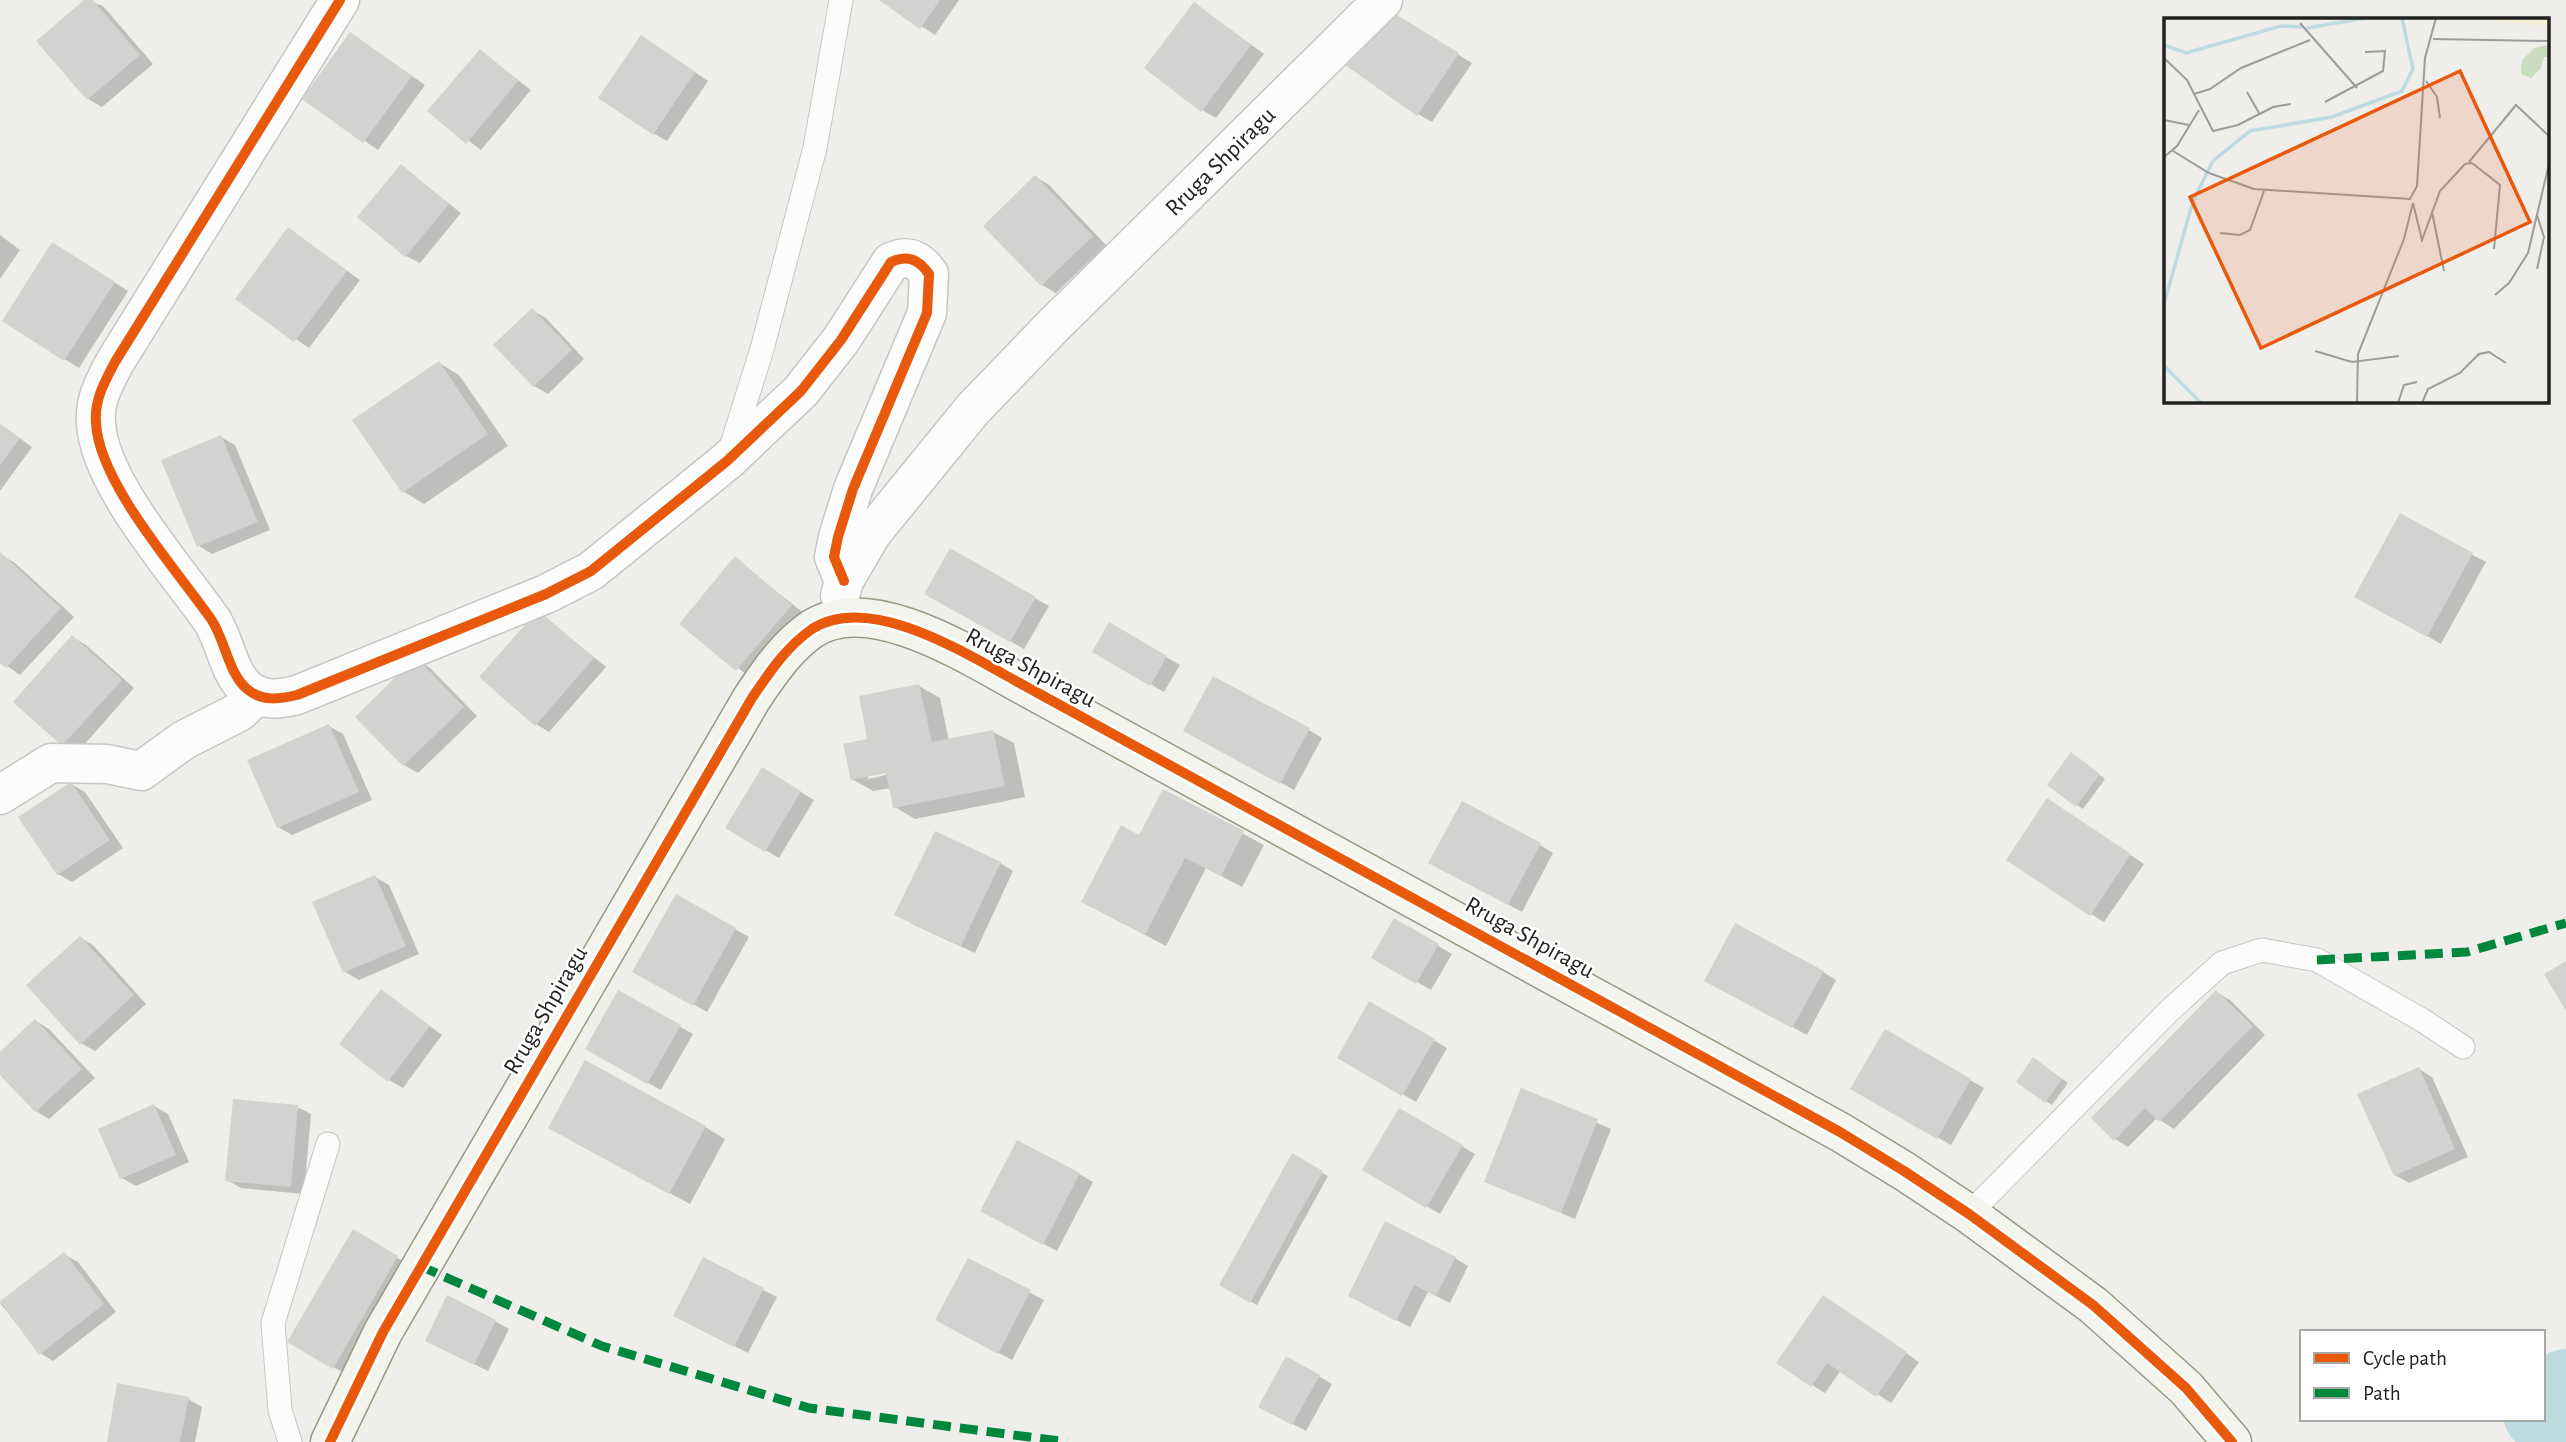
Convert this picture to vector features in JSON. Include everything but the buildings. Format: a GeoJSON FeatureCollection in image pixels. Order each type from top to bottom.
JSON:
{"type":"FeatureCollection","features":[{"type":"Feature","properties":{"kind":"street"},"geometry":{"type":"LineString","coordinates":[[340,0],[115,362],[97,404],[99,443],[111,472],[158,548],[222,636],[237,676],[246,689],[257,695],[282,699],[317,688],[567,584],[612,555],[727,461],[820,369],[891,262],[901,257],[912,258],[929,274],[926,313],[853,489],[838,537],[834,557],[845,581]]}},
{"type":"Feature","properties":{"kind":"street","name":"Rruga Shpiragu"},"geometry":{"type":"LineString","coordinates":[[834,620],[845,581],[872,533],[973,409],[1051,328],[1383,0]]}},
{"type":"Feature","properties":{"kind":"street","name":"Rruga Shpiragu"},"geometry":{"type":"LineString","coordinates":[[330,1442],[389,1321],[752,698],[793,645],[814,628],[834,620],[853,617],[883,620],[918,631],[1036,692],[1839,1132],[1969,1214],[2093,1305],[2186,1388],[2232,1442]]}},
{"type":"Feature","properties":{"kind":"street"},"geometry":{"type":"LineString","coordinates":[[0,795],[51,763],[107,764],[141,771],[184,740],[239,712],[257,695]]}},
{"type":"Feature","properties":{"kind":"lane"},"geometry":{"type":"LineString","coordinates":[[727,461],[762,349],[815,148],[841,0]]}},
{"type":"Feature","properties":{"kind":"lane"},"geometry":{"type":"LineString","coordinates":[[1969,1214],[2169,1011],[2222,963],[2262,950],[2317,960],[2463,1046]]}},
{"type":"Feature","properties":{"kind":"lane"},"geometry":{"type":"LineString","coordinates":[[290,1442],[280,1410],[273,1324],[327,1144]]}},
{"type":"Feature","properties":{"kind":"waterway"},"geometry":{"type":"LineString","coordinates":[[2545,1411],[2566,1389]]}},
{"type":"Feature","properties":{"kind":"marked path"},"geometry":{"type":"LineString","coordinates":[[2317,960],[2467,952],[2566,923]]}},
{"type":"Feature","properties":{"kind":"marked path"},"geometry":{"type":"LineString","coordinates":[[420,1266],[602,1346],[809,1408],[1067,1442]]}},
{"type":"Feature","properties":{"kind":"cycle path"},"geometry":{"type":"LineString","coordinates":[[340,0],[115,362],[97,406],[96,423],[100,447],[110,472],[142,525],[211,619],[235,674],[247,689],[265,698],[297,695],[546,594],[591,571],[727,461],[801,391],[841,340],[891,262],[913,260],[929,274],[927,313],[853,489],[838,537],[834,557],[844,581]]}},
{"type":"Feature","properties":{"kind":"cycle path"},"geometry":{"type":"LineString","coordinates":[[330,1442],[383,1332],[752,698],[786,652],[812,629],[837,619],[865,618],[895,624],[957,649],[1840,1132],[1969,1214],[2093,1305],[2186,1388],[2232,1442]]}}]}
